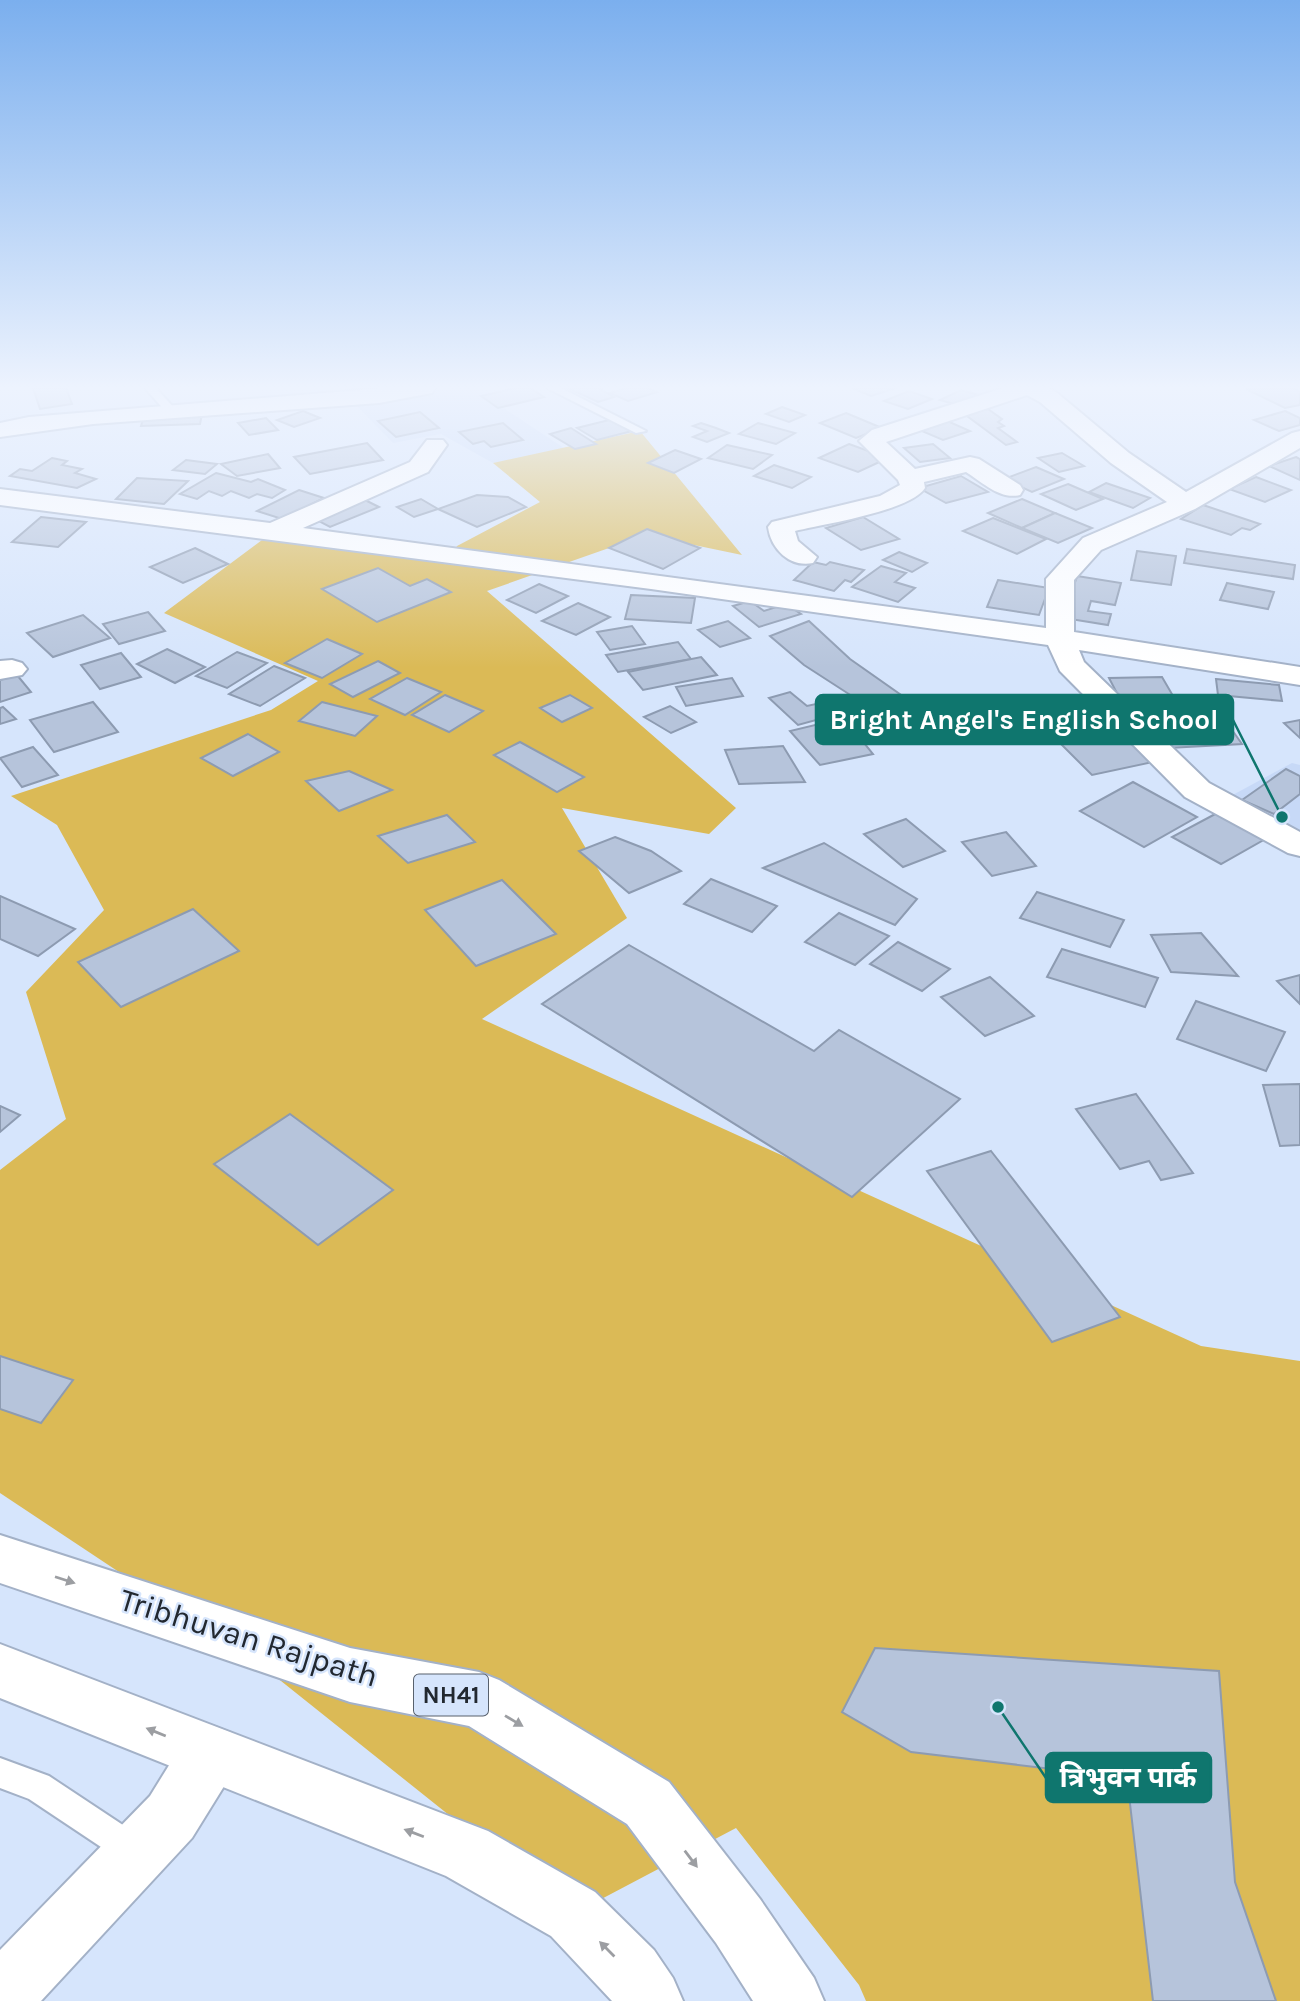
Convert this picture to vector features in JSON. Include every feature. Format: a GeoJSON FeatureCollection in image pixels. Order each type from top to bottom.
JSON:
{"type":"FeatureCollection","features":[{"type":"Feature","properties":{"kind":"main road"},"geometry":{"type":"LineString","coordinates":[[274,531],[386,481]]}},
{"type":"Feature","properties":{"kind":"main road"},"geometry":{"type":"LineString","coordinates":[[804,557],[789,549],[783,539],[781,527],[889,500],[913,488],[911,481]]}},
{"type":"Feature","properties":{"kind":"main road"},"geometry":{"type":"LineString","coordinates":[[1002,481],[1011,490]]}},
{"type":"Feature","properties":{"kind":"main road"},"geometry":{"type":"LineString","coordinates":[[1153,481],[1186,504]]}},
{"type":"Feature","properties":{"kind":"main road"},"geometry":{"type":"LineString","coordinates":[[1227,481],[1186,504],[1093,544],[1060,579],[1060,637],[1070,665],[1197,790],[1300,846]]}},
{"type":"Feature","properties":{"kind":"main road"},"geometry":{"type":"LineString","coordinates":[[0,497],[274,531],[1060,637],[1300,676]]}},
{"type":"Feature","properties":{"kind":"main road","name":"Tribhuvan Rajpath"},"geometry":{"type":"LineString","coordinates":[[0,1559],[350,1675],[479,1700],[648,1803],[738,1921],[791,2001]]}},
{"type":"Feature","properties":{"kind":"main road"},"geometry":{"type":"LineString","coordinates":[[0,1671],[478,1860],[573,1914],[631,1973],[650,2001]]}},
{"type":"Feature","properties":{"kind":"main road"},"geometry":{"type":"LineString","coordinates":[[0,1997],[171,1817],[210,1754]]}},
{"type":"Feature","properties":{"kind":"lane"},"geometry":{"type":"LineString","coordinates":[[0,1773],[38,1787],[137,1852]]}},
{"type":"Feature","properties":{"kind":"shaded area"},"geometry":{"type":"Polygon","coordinates":[[[515,481],[681,481],[742,555],[646,535],[487,591],[736,808],[709,834],[562,808],[627,918],[482,1019],[1201,1346],[1300,1361],[1300,2001],[866,2001],[859,1985],[736,1828],[573,1914],[271,1673],[0,1493],[0,1170],[66,1119],[26,992],[104,910],[57,825],[11,796],[271,710],[318,681],[164,613],[274,531],[451,556],[457,546],[540,502],[515,481]]]}},
{"type":"Feature","properties":{"kind":"shaded area"},"geometry":{"type":"Polygon","coordinates":[[[1292,763],[1300,765],[1300,837],[1229,797],[1292,763]]]}},
{"type":"Feature","properties":{"kind":"building"},"geometry":{"type":"Polygon","coordinates":[[[40,481],[91,481],[77,488],[40,481]]]}},
{"type":"Feature","properties":{"kind":"building"},"geometry":{"type":"Polygon","coordinates":[[[134,481],[188,481],[164,504],[116,499],[134,481]]]}},
{"type":"Feature","properties":{"kind":"building"},"geometry":{"type":"Polygon","coordinates":[[[202,481],[264,481],[285,490],[272,498],[257,494],[249,498],[231,491],[222,496],[209,491],[197,499],[180,494],[202,481]]]}},
{"type":"Feature","properties":{"kind":"building"},"geometry":{"type":"Polygon","coordinates":[[[771,481],[803,481],[792,488],[771,481]]]}},
{"type":"Feature","properties":{"kind":"building"},"geometry":{"type":"Polygon","coordinates":[[[942,481],[970,481],[988,492],[946,503],[919,488],[942,481]]]}},
{"type":"Feature","properties":{"kind":"building"},"geometry":{"type":"Polygon","coordinates":[[[1009,481],[1058,481],[1032,492],[1009,481]]]}},
{"type":"Feature","properties":{"kind":"building"},"geometry":{"type":"Polygon","coordinates":[[[1246,481],[1268,481],[1291,490],[1265,502],[1229,489],[1246,481]]]}},
{"type":"Feature","properties":{"kind":"building"},"geometry":{"type":"Polygon","coordinates":[[[1106,483],[1150,498],[1133,508],[1089,492],[1106,483]]]}},
{"type":"Feature","properties":{"kind":"building"},"geometry":{"type":"Polygon","coordinates":[[[1068,484],[1103,499],[1076,510],[1041,494],[1068,484]]]}},
{"type":"Feature","properties":{"kind":"building"},"geometry":{"type":"Polygon","coordinates":[[[299,490],[324,498],[282,519],[257,511],[299,490]]]}},
{"type":"Feature","properties":{"kind":"building"},"geometry":{"type":"Polygon","coordinates":[[[477,495],[508,497],[526,507],[477,527],[438,509],[477,495]]]}},
{"type":"Feature","properties":{"kind":"building"},"geometry":{"type":"Polygon","coordinates":[[[361,498],[379,507],[330,527],[311,517],[361,498]]]}},
{"type":"Feature","properties":{"kind":"building"},"geometry":{"type":"Polygon","coordinates":[[[421,499],[438,509],[414,517],[397,507],[421,499]]]}},
{"type":"Feature","properties":{"kind":"building"},"geometry":{"type":"Polygon","coordinates":[[[1022,499],[1055,513],[1022,528],[988,513],[1022,499]]]}},
{"type":"Feature","properties":{"kind":"building"},"geometry":{"type":"Polygon","coordinates":[[[1203,505],[1260,524],[1250,530],[1242,528],[1231,535],[1181,519],[1203,505]]]}},
{"type":"Feature","properties":{"kind":"building"},"geometry":{"type":"Polygon","coordinates":[[[1055,513],[1092,528],[1058,543],[1022,528],[1055,513]]]}},
{"type":"Feature","properties":{"kind":"building"},"geometry":{"type":"Polygon","coordinates":[[[41,517],[86,522],[58,547],[12,542],[41,517]]]}},
{"type":"Feature","properties":{"kind":"building"},"geometry":{"type":"Polygon","coordinates":[[[863,517],[899,539],[861,550],[826,528],[863,517]]]}},
{"type":"Feature","properties":{"kind":"building"},"geometry":{"type":"Polygon","coordinates":[[[993,518],[1046,539],[1017,554],[963,531],[993,518]]]}},
{"type":"Feature","properties":{"kind":"building"},"geometry":{"type":"Polygon","coordinates":[[[647,529],[700,548],[663,569],[609,548],[647,529]]]}},
{"type":"Feature","properties":{"kind":"building"},"geometry":{"type":"Polygon","coordinates":[[[195,548],[228,564],[183,583],[150,567],[195,548]]]}},
{"type":"Feature","properties":{"kind":"building"},"geometry":{"type":"Polygon","coordinates":[[[1187,549],[1295,565],[1293,579],[1184,563],[1187,549]]]}},
{"type":"Feature","properties":{"kind":"building"},"geometry":{"type":"Polygon","coordinates":[[[1137,551],[1176,556],[1171,585],[1131,580],[1137,551]]]}},
{"type":"Feature","properties":{"kind":"building"},"geometry":{"type":"Polygon","coordinates":[[[899,552],[927,563],[912,572],[883,560],[899,552]]]}},
{"type":"Feature","properties":{"kind":"building"},"geometry":{"type":"Polygon","coordinates":[[[813,562],[826,565],[830,562],[864,570],[851,582],[845,580],[834,591],[794,580],[813,562]]]}},
{"type":"Feature","properties":{"kind":"building"},"geometry":{"type":"Polygon","coordinates":[[[881,566],[906,573],[895,582],[915,588],[898,602],[852,587],[881,566]]]}},
{"type":"Feature","properties":{"kind":"building"},"geometry":{"type":"Polygon","coordinates":[[[378,568],[410,586],[427,579],[451,592],[377,622],[322,589],[378,568]]]}},
{"type":"Feature","properties":{"kind":"building"},"geometry":{"type":"Polygon","coordinates":[[[1077,576],[1121,583],[1115,605],[1091,601],[1088,611],[1111,614],[1108,625],[1064,618],[1077,576]]]}},
{"type":"Feature","properties":{"kind":"building"},"geometry":{"type":"Polygon","coordinates":[[[998,580],[1049,588],[1039,615],[987,607],[998,580]]]}},
{"type":"Feature","properties":{"kind":"building"},"geometry":{"type":"Polygon","coordinates":[[[1227,583],[1274,592],[1268,609],[1220,600],[1227,583]]]}},
{"type":"Feature","properties":{"kind":"building"},"geometry":{"type":"Polygon","coordinates":[[[539,584],[568,596],[536,613],[507,600],[539,584]]]}},
{"type":"Feature","properties":{"kind":"building"},"geometry":{"type":"Polygon","coordinates":[[[631,595],[695,598],[691,623],[625,619],[631,595]]]}},
{"type":"Feature","properties":{"kind":"building"},"geometry":{"type":"Polygon","coordinates":[[[750,601],[764,611],[786,604],[801,614],[759,627],[733,606],[750,601]]]}},
{"type":"Feature","properties":{"kind":"building"},"geometry":{"type":"Polygon","coordinates":[[[578,603],[610,617],[576,635],[542,621],[578,603]]]}},
{"type":"Feature","properties":{"kind":"building"},"geometry":{"type":"Polygon","coordinates":[[[148,612],[165,631],[119,644],[103,624],[148,612]]]}},
{"type":"Feature","properties":{"kind":"building"},"geometry":{"type":"Polygon","coordinates":[[[83,615],[110,638],[53,657],[27,633],[83,615]]]}},
{"type":"Feature","properties":{"kind":"building"},"geometry":{"type":"Polygon","coordinates":[[[728,621],[750,638],[720,647],[698,630],[728,621]]]}},
{"type":"Feature","properties":{"kind":"building"},"geometry":{"type":"Polygon","coordinates":[[[809,621],[850,659],[904,697],[872,709],[804,665],[770,636],[809,621]]]}},
{"type":"Feature","properties":{"kind":"building"},"geometry":{"type":"Polygon","coordinates":[[[632,626],[645,644],[610,650],[597,632],[632,626]]]}},
{"type":"Feature","properties":{"kind":"building"},"geometry":{"type":"Polygon","coordinates":[[[327,639],[362,654],[322,678],[285,663],[327,639]]]}},
{"type":"Feature","properties":{"kind":"building"},"geometry":{"type":"Polygon","coordinates":[[[678,642],[691,659],[618,672],[606,655],[678,642]]]}},
{"type":"Feature","properties":{"kind":"building"},"geometry":{"type":"Polygon","coordinates":[[[167,649],[205,667],[175,683],[137,664],[167,649]]]}},
{"type":"Feature","properties":{"kind":"building"},"geometry":{"type":"Polygon","coordinates":[[[237,652],[267,663],[227,688],[196,676],[237,652]]]}},
{"type":"Feature","properties":{"kind":"building"},"geometry":{"type":"Polygon","coordinates":[[[121,653],[141,677],[100,689],[81,665],[121,653]]]}},
{"type":"Feature","properties":{"kind":"building"},"geometry":{"type":"Polygon","coordinates":[[[701,657],[717,675],[643,690],[628,672],[701,657]]]}},
{"type":"Feature","properties":{"kind":"building"},"geometry":{"type":"Polygon","coordinates":[[[378,661],[400,673],[353,697],[330,684],[378,661]]]}},
{"type":"Feature","properties":{"kind":"building"},"geometry":{"type":"Polygon","coordinates":[[[274,666],[305,678],[260,706],[229,694],[274,666]]]}},
{"type":"Feature","properties":{"kind":"building"},"geometry":{"type":"Polygon","coordinates":[[[17,675],[31,692],[0,702],[0,680],[17,675]]]}},
{"type":"Feature","properties":{"kind":"building"},"geometry":{"type":"Polygon","coordinates":[[[1162,677],[1176,701],[1122,703],[1109,678],[1162,677]]]}},
{"type":"Feature","properties":{"kind":"building"},"geometry":{"type":"Polygon","coordinates":[[[407,678],[441,692],[405,715],[370,699],[407,678]]]}},
{"type":"Feature","properties":{"kind":"building"},"geometry":{"type":"Polygon","coordinates":[[[732,678],[743,696],[686,706],[676,687],[732,678]]]}},
{"type":"Feature","properties":{"kind":"building"},"geometry":{"type":"Polygon","coordinates":[[[1216,679],[1279,685],[1282,701],[1218,695],[1216,679]]]}},
{"type":"Feature","properties":{"kind":"building"},"geometry":{"type":"Polygon","coordinates":[[[790,692],[807,706],[825,702],[838,714],[798,725],[769,698],[790,692]]]}},
{"type":"Feature","properties":{"kind":"building"},"geometry":{"type":"Polygon","coordinates":[[[445,695],[483,711],[449,732],[412,715],[445,695]]]}},
{"type":"Feature","properties":{"kind":"building"},"geometry":{"type":"Polygon","coordinates":[[[570,695],[592,708],[562,722],[540,708],[570,695]]]}},
{"type":"Feature","properties":{"kind":"building"},"geometry":{"type":"Polygon","coordinates":[[[93,702],[118,732],[54,752],[30,720],[93,702]]]}},
{"type":"Feature","properties":{"kind":"building"},"geometry":{"type":"Polygon","coordinates":[[[322,702],[377,716],[355,736],[299,721],[322,702]]]}},
{"type":"Feature","properties":{"kind":"building"},"geometry":{"type":"Polygon","coordinates":[[[1090,702],[1153,762],[1092,775],[1031,714],[1090,702]]]}},
{"type":"Feature","properties":{"kind":"building"},"geometry":{"type":"Polygon","coordinates":[[[670,706],[696,722],[671,733],[644,717],[670,706]]]}},
{"type":"Feature","properties":{"kind":"building"},"geometry":{"type":"Polygon","coordinates":[[[3,707],[16,719],[0,724],[0,708],[3,707]]]}},
{"type":"Feature","properties":{"kind":"building"},"geometry":{"type":"Polygon","coordinates":[[[1220,713],[1242,744],[1168,748],[1148,717],[1220,713]]]}},
{"type":"Feature","properties":{"kind":"building"},"geometry":{"type":"Polygon","coordinates":[[[844,718],[873,754],[820,765],[790,731],[844,718]]]}},
{"type":"Feature","properties":{"kind":"building"},"geometry":{"type":"Polygon","coordinates":[[[1300,720],[1300,738],[1284,723],[1300,720]]]}},
{"type":"Feature","properties":{"kind":"building"},"geometry":{"type":"Polygon","coordinates":[[[248,734],[279,752],[233,776],[201,758],[248,734]]]}},
{"type":"Feature","properties":{"kind":"building"},"geometry":{"type":"Polygon","coordinates":[[[520,742],[584,777],[557,792],[494,755],[520,742]]]}},
{"type":"Feature","properties":{"kind":"building"},"geometry":{"type":"Polygon","coordinates":[[[783,746],[805,782],[739,784],[725,750],[783,746]]]}},
{"type":"Feature","properties":{"kind":"building"},"geometry":{"type":"Polygon","coordinates":[[[33,747],[58,775],[22,787],[0,758],[33,747]]]}},
{"type":"Feature","properties":{"kind":"building"},"geometry":{"type":"Polygon","coordinates":[[[1286,769],[1300,776],[1300,794],[1274,814],[1242,800],[1286,769]]]}},
{"type":"Feature","properties":{"kind":"building"},"geometry":{"type":"Polygon","coordinates":[[[349,771],[392,790],[339,811],[306,781],[349,771]]]}},
{"type":"Feature","properties":{"kind":"building"},"geometry":{"type":"Polygon","coordinates":[[[1133,782],[1197,817],[1144,847],[1080,811],[1133,782]]]}},
{"type":"Feature","properties":{"kind":"building"},"geometry":{"type":"Polygon","coordinates":[[[1219,812],[1267,838],[1221,864],[1172,837],[1219,812]]]}},
{"type":"Feature","properties":{"kind":"building"},"geometry":{"type":"Polygon","coordinates":[[[447,815],[475,842],[408,863],[378,836],[447,815]]]}},
{"type":"Feature","properties":{"kind":"building"},"geometry":{"type":"Polygon","coordinates":[[[906,819],[945,851],[903,867],[864,834],[906,819]]]}},
{"type":"Feature","properties":{"kind":"building"},"geometry":{"type":"Polygon","coordinates":[[[1006,832],[1036,866],[992,876],[962,842],[1006,832]]]}},
{"type":"Feature","properties":{"kind":"building"},"geometry":{"type":"Polygon","coordinates":[[[615,837],[651,851],[681,871],[629,893],[579,851],[615,837]]]}},
{"type":"Feature","properties":{"kind":"building"},"geometry":{"type":"Polygon","coordinates":[[[824,843],[917,899],[895,925],[763,868],[824,843]]]}},
{"type":"Feature","properties":{"kind":"building"},"geometry":{"type":"Polygon","coordinates":[[[711,879],[777,906],[752,932],[684,904],[711,879]]]}},
{"type":"Feature","properties":{"kind":"building"},"geometry":{"type":"Polygon","coordinates":[[[502,880],[556,934],[476,966],[425,910],[502,880]]]}},
{"type":"Feature","properties":{"kind":"building"},"geometry":{"type":"Polygon","coordinates":[[[1037,892],[1124,920],[1110,947],[1020,918],[1037,892]]]}},
{"type":"Feature","properties":{"kind":"building"},"geometry":{"type":"Polygon","coordinates":[[[0,896],[75,929],[38,956],[0,939],[0,896]]]}},
{"type":"Feature","properties":{"kind":"building"},"geometry":{"type":"Polygon","coordinates":[[[193,909],[239,951],[121,1007],[78,962],[193,909]]]}},
{"type":"Feature","properties":{"kind":"building"},"geometry":{"type":"Polygon","coordinates":[[[839,913],[889,936],[855,965],[805,942],[839,913]]]}},
{"type":"Feature","properties":{"kind":"building"},"geometry":{"type":"Polygon","coordinates":[[[1201,933],[1238,976],[1171,972],[1151,935],[1201,933]]]}},
{"type":"Feature","properties":{"kind":"building"},"geometry":{"type":"Polygon","coordinates":[[[898,942],[950,969],[922,991],[870,964],[898,942]]]}},
{"type":"Feature","properties":{"kind":"building"},"geometry":{"type":"Polygon","coordinates":[[[629,945],[814,1051],[839,1030],[960,1099],[852,1197],[542,1004],[629,945]]]}},
{"type":"Feature","properties":{"kind":"building"},"geometry":{"type":"Polygon","coordinates":[[[1062,949],[1158,978],[1145,1007],[1047,977],[1062,949]]]}},
{"type":"Feature","properties":{"kind":"building"},"geometry":{"type":"Polygon","coordinates":[[[1300,975],[1300,1004],[1277,981],[1300,975]]]}},
{"type":"Feature","properties":{"kind":"building"},"geometry":{"type":"Polygon","coordinates":[[[990,977],[1034,1016],[985,1036],[941,997],[990,977]]]}},
{"type":"Feature","properties":{"kind":"building"},"geometry":{"type":"Polygon","coordinates":[[[1196,1001],[1285,1032],[1266,1071],[1177,1039],[1196,1001]]]}},
{"type":"Feature","properties":{"kind":"building"},"geometry":{"type":"Polygon","coordinates":[[[1300,1084],[1300,1145],[1280,1146],[1263,1085],[1300,1084]]]}},
{"type":"Feature","properties":{"kind":"building"},"geometry":{"type":"Polygon","coordinates":[[[1136,1094],[1193,1173],[1161,1180],[1149,1161],[1120,1169],[1076,1109],[1136,1094]]]}},
{"type":"Feature","properties":{"kind":"building"},"geometry":{"type":"Polygon","coordinates":[[[0,1106],[20,1115],[0,1132],[0,1106]]]}},
{"type":"Feature","properties":{"kind":"building"},"geometry":{"type":"Polygon","coordinates":[[[290,1114],[393,1190],[318,1245],[214,1164],[290,1114]]]}},
{"type":"Feature","properties":{"kind":"building"},"geometry":{"type":"Polygon","coordinates":[[[991,1151],[1120,1317],[1052,1342],[927,1171],[991,1151]]]}},
{"type":"Feature","properties":{"kind":"building"},"geometry":{"type":"Polygon","coordinates":[[[0,1356],[73,1380],[41,1423],[0,1409],[0,1356]]]}},
{"type":"Feature","properties":{"kind":"building"},"geometry":{"type":"Polygon","coordinates":[[[875,1648],[1219,1671],[1235,1882],[1276,2001],[1153,2001],[1127,1778],[911,1752],[842,1712],[875,1648]]]}},
{"type":"Feature","properties":{"kind":"place","name":"Bright Angel's English School"},"geometry":{"type":"Point","coordinates":[1282,817]}},
{"type":"Feature","properties":{"kind":"place","name":"त्रिभुवन पार्क"},"geometry":{"type":"Point","coordinates":[998,1707]}}]}
